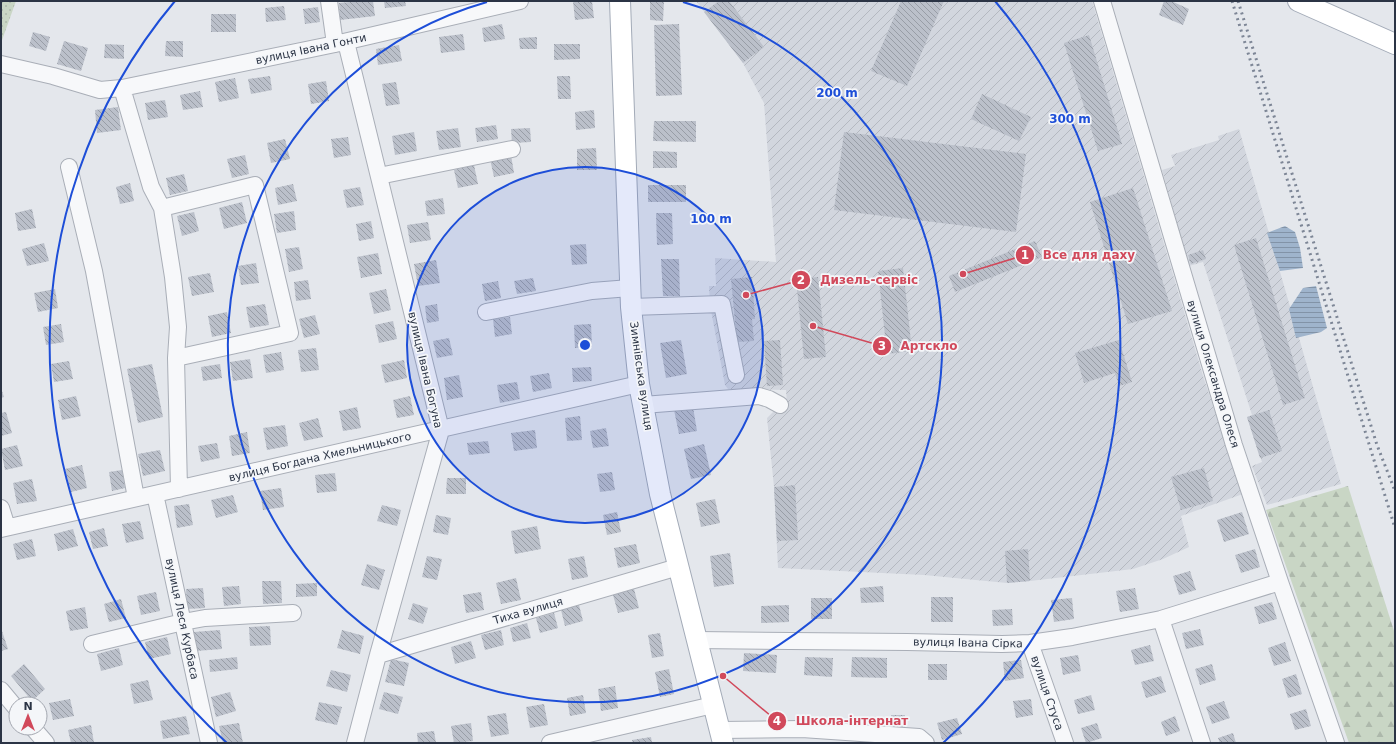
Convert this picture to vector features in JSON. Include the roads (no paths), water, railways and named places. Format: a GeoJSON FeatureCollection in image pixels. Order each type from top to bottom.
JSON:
{"type":"FeatureCollection","features":[{"type":"Feature","properties":{"kind":"main road","name":"Зимнівська вулиця"},"geometry":{"type":"LineString","coordinates":[[620,1],[630,288],[639,384],[660,494],[696,640],[722,736]]}},
{"type":"Feature","properties":{"kind":"main road"},"geometry":{"type":"LineString","coordinates":[[1298,1],[1395,44]]}},
{"type":"Feature","properties":{"kind":"street","name":"вулиця Івана Богуна"},"geometry":{"type":"LineString","coordinates":[[329,1],[379,176],[441,430],[355,743]]}},
{"type":"Feature","properties":{"kind":"street","name":"вулиця Івана Гонти"},"geometry":{"type":"LineString","coordinates":[[1,64],[54,76],[100,90],[122,88],[341,43],[520,1]]}},
{"type":"Feature","properties":{"kind":"street","name":"вулиця Олександра Олеся"},"geometry":{"type":"LineString","coordinates":[[1102,1],[1231,446],[1336,743]]}},
{"type":"Feature","properties":{"kind":"street"},"geometry":{"type":"LineString","coordinates":[[122,88],[151,187],[162,208],[173,277],[178,327],[176,358],[179,489]]}},
{"type":"Feature","properties":{"kind":"street"},"geometry":{"type":"LineString","coordinates":[[379,176],[512,149]]}},
{"type":"Feature","properties":{"kind":"street"},"geometry":{"type":"LineString","coordinates":[[69,167],[94,271],[136,498]]}},
{"type":"Feature","properties":{"kind":"street"},"geometry":{"type":"LineString","coordinates":[[162,208],[255,185],[290,333],[176,358]]}},
{"type":"Feature","properties":{"kind":"street"},"geometry":{"type":"LineString","coordinates":[[486,312],[592,291],[630,288]]}},
{"type":"Feature","properties":{"kind":"street"},"geometry":{"type":"LineString","coordinates":[[631,307],[722,304],[736,375]]}},
{"type":"Feature","properties":{"kind":"street","name":"вулиця Богдана Хмельницького"},"geometry":{"type":"LineString","coordinates":[[4,528],[639,384]]}},
{"type":"Feature","properties":{"kind":"street"},"geometry":{"type":"LineString","coordinates":[[643,405],[759,396],[780,405]]}},
{"type":"Feature","properties":{"kind":"street","name":"вулиця Леся Курбаса"},"geometry":{"type":"LineString","coordinates":[[155,494],[210,743]]}},
{"type":"Feature","properties":{"kind":"street"},"geometry":{"type":"LineString","coordinates":[[1,508],[4,528]]}},
{"type":"Feature","properties":{"kind":"street","name":"Тиха вулиця"},"geometry":{"type":"LineString","coordinates":[[378,655],[678,566]]}},
{"type":"Feature","properties":{"kind":"street","name":"вулиця Івана Сірка"},"geometry":{"type":"LineString","coordinates":[[696,640],[1002,644],[1030,643],[1072,637],[1161,619],[1280,582]]}},
{"type":"Feature","properties":{"kind":"street"},"geometry":{"type":"LineString","coordinates":[[92,644],[205,618],[293,612]]}},
{"type":"Feature","properties":{"kind":"street"},"geometry":{"type":"LineString","coordinates":[[1161,619],[1202,743]]}},
{"type":"Feature","properties":{"kind":"street","name":"вулиця Стуса"},"geometry":{"type":"LineString","coordinates":[[1030,643],[1064,743]]}},
{"type":"Feature","properties":{"kind":"street"},"geometry":{"type":"LineString","coordinates":[[1,690],[8,698]]}},
{"type":"Feature","properties":{"kind":"street"},"geometry":{"type":"LineString","coordinates":[[550,743],[713,705]]}},
{"type":"Feature","properties":{"kind":"street"},"geometry":{"type":"LineString","coordinates":[[722,736],[802,729],[919,738],[926,743]]}},
{"type":"Feature","properties":{"kind":"water"},"geometry":{"type":"Polygon","coordinates":[[[1285,226],[1295,232],[1300,248],[1303,268],[1280,271],[1267,233],[1285,226]]]}},
{"type":"Feature","properties":{"kind":"water"},"geometry":{"type":"Polygon","coordinates":[[[1316,286],[1327,328],[1321,332],[1296,338],[1289,309],[1303,288],[1316,286]]]}},
{"type":"Feature","properties":{"kind":"railway"},"geometry":{"type":"LineString","coordinates":[[1232,1],[1395,528]]}},
{"type":"Feature","properties":{"kind":"railway"},"geometry":{"type":"LineString","coordinates":[[1238,1],[1377,445],[1395,491]]}},
{"type":"Feature","properties":{"kind":"place","name":"Все для даху"},"geometry":{"type":"Point","coordinates":[963,274]}},
{"type":"Feature","properties":{"kind":"place","name":"Дизель-сервіс"},"geometry":{"type":"Point","coordinates":[746,295]}},
{"type":"Feature","properties":{"kind":"place","name":"Артскло"},"geometry":{"type":"Point","coordinates":[813,326]}},
{"type":"Feature","properties":{"kind":"place","name":"Школа-інтернат"},"geometry":{"type":"Point","coordinates":[723,676]}}]}
